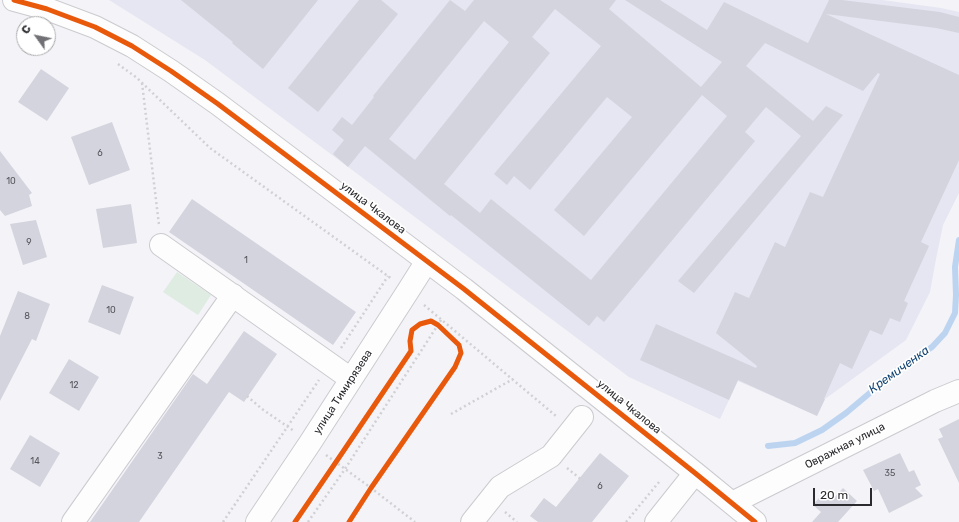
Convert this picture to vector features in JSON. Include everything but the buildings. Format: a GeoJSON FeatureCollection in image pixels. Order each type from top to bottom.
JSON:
{"type":"FeatureCollection","features":[{"type":"Feature","properties":{"kind":"street","name":"улица Чкалова"},"geometry":{"type":"LineString","coordinates":[[14,0],[47,9],[96,27],[132,46],[218,104],[428,261],[755,522]]}},
{"type":"Feature","properties":{"kind":"street"},"geometry":{"type":"LineString","coordinates":[[161,245],[351,379]]}},
{"type":"Feature","properties":{"kind":"street","name":"улица Тимирязева"},"geometry":{"type":"LineString","coordinates":[[257,522],[428,261]]}},
{"type":"Feature","properties":{"kind":"street"},"geometry":{"type":"LineString","coordinates":[[72,522],[233,295]]}},
{"type":"Feature","properties":{"kind":"street","name":"Овражная улица"},"geometry":{"type":"LineString","coordinates":[[732,504],[928,404],[959,391]]}},
{"type":"Feature","properties":{"kind":"street"},"geometry":{"type":"LineString","coordinates":[[472,522],[500,487],[551,456],[577,423]]}},
{"type":"Feature","properties":{"kind":"street"},"geometry":{"type":"LineString","coordinates":[[656,522],[695,473]]}},
{"type":"Feature","properties":{"kind":"path"},"geometry":{"type":"LineString","coordinates":[[113,61],[142,83],[210,148],[408,291],[444,330]]}},
{"type":"Feature","properties":{"kind":"path"},"geometry":{"type":"LineString","coordinates":[[142,83],[161,245]]}},
{"type":"Feature","properties":{"kind":"path"},"geometry":{"type":"LineString","coordinates":[[223,522],[388,276]]}},
{"type":"Feature","properties":{"kind":"path"},"geometry":{"type":"LineString","coordinates":[[438,323],[513,380],[577,423]]}},
{"type":"Feature","properties":{"kind":"path"},"geometry":{"type":"LineString","coordinates":[[308,522],[345,469],[438,323]]}},
{"type":"Feature","properties":{"kind":"path"},"geometry":{"type":"LineString","coordinates":[[451,414],[513,380]]}},
{"type":"Feature","properties":{"kind":"path"},"geometry":{"type":"LineString","coordinates":[[247,396],[262,409],[288,426],[415,522]]}},
{"type":"Feature","properties":{"kind":"path"},"geometry":{"type":"LineString","coordinates":[[332,468],[341,456]]}},
{"type":"Feature","properties":{"kind":"path"},"geometry":{"type":"LineString","coordinates":[[626,522],[661,479]]}},
{"type":"Feature","properties":{"kind":"path"},"geometry":{"type":"LineString","coordinates":[[367,493],[375,481]]}},
{"type":"Feature","properties":{"kind":"shaded area"},"geometry":{"type":"Polygon","coordinates":[[[109,0],[882,0],[959,12],[959,193],[943,225],[930,292],[906,340],[825,399],[817,416],[738,381],[720,419],[629,377],[205,60],[109,0]]]}},
{"type":"Feature","properties":{"kind":"shaded area"},"geometry":{"type":"Polygon","coordinates":[[[177,272],[211,295],[198,315],[163,292],[177,272]]]}},
{"type":"Feature","properties":{"kind":"waterway","name":"Кремиченка"},"geometry":{"type":"LineString","coordinates":[[768,446],[795,443],[822,430],[846,413],[896,371],[932,347],[945,333],[955,313],[955,267],[959,240]]}},
{"type":"Feature","properties":{"kind":"cycle path"},"geometry":{"type":"LineString","coordinates":[[14,0],[47,9],[95,27],[132,46],[218,104],[464,289],[755,522]]}},
{"type":"Feature","properties":{"kind":"cycle path"},"geometry":{"type":"LineString","coordinates":[[295,522],[411,351],[410,341],[412,330],[420,324],[431,321],[438,325],[459,345],[461,353],[455,367],[349,522]]}}]}
